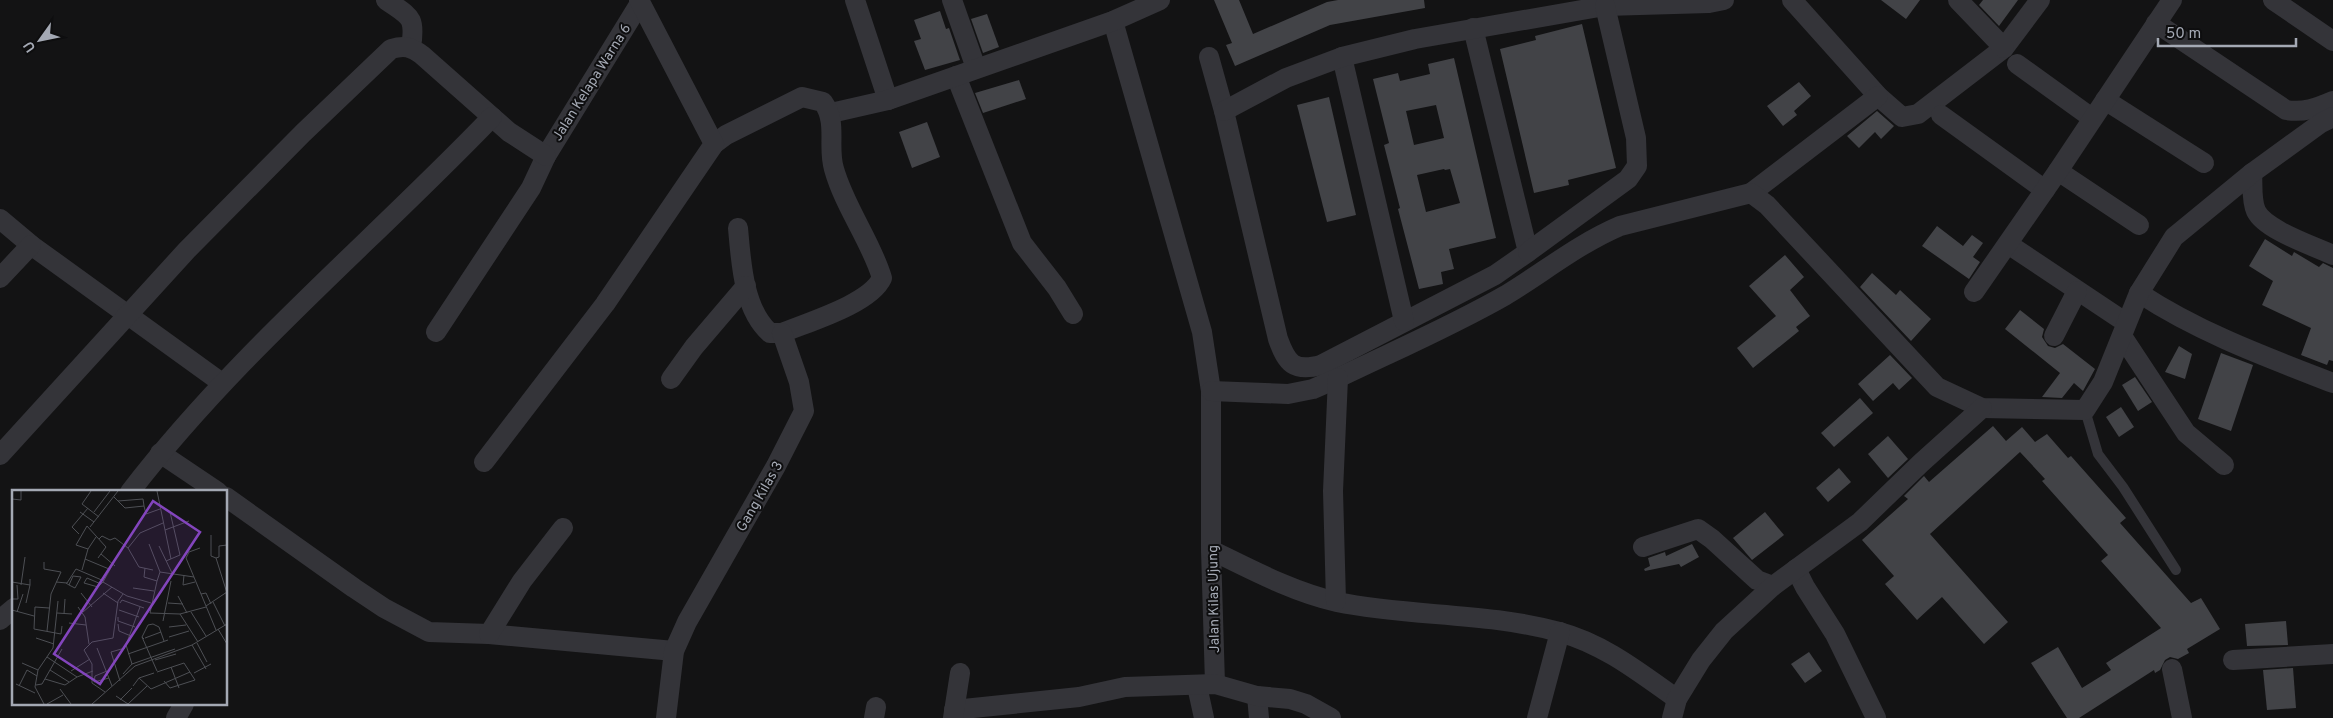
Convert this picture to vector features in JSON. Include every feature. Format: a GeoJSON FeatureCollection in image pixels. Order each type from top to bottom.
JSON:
{"type":"FeatureCollection","features":[{"type":"Feature","properties":{"kind":"street"},"geometry":{"type":"LineString","coordinates":[[0,455],[129,316],[187,250],[373,65],[391,49],[402,46],[411,47],[414,28],[411,19],[386,0]]}},
{"type":"Feature","properties":{"kind":"street"},"geometry":{"type":"LineString","coordinates":[[855,0],[888,100]]}},
{"type":"Feature","properties":{"kind":"street"},"geometry":{"type":"LineString","coordinates":[[952,0],[976,68]]}},
{"type":"Feature","properties":{"kind":"street"},"geometry":{"type":"LineString","coordinates":[[831,113],[888,100],[1113,20],[1160,0]]}},
{"type":"Feature","properties":{"kind":"street"},"geometry":{"type":"LineString","coordinates":[[1792,0],[1878,96],[1902,117],[1918,114],[2004,48],[2040,0]]}},
{"type":"Feature","properties":{"kind":"street"},"geometry":{"type":"LineString","coordinates":[[1958,0],[2004,48]]}},
{"type":"Feature","properties":{"kind":"street"},"geometry":{"type":"LineString","coordinates":[[1974,292],[2058,171],[2172,0]]}},
{"type":"Feature","properties":{"kind":"street"},"geometry":{"type":"LineString","coordinates":[[2273,0],[2333,41]]}},
{"type":"Feature","properties":{"kind":"street"},"geometry":{"type":"LineString","coordinates":[[1224,111],[1286,78],[1342,57],[1415,39],[1606,6],[1713,1]]}},
{"type":"Feature","properties":{"kind":"street"},"geometry":{"type":"LineString","coordinates":[[640,2],[714,144]]}},
{"type":"Feature","properties":{"kind":"street","name":"Jalan Kelapa Warna 6"},"geometry":{"type":"LineString","coordinates":[[411,47],[509,132],[546,156],[640,2]]}},
{"type":"Feature","properties":{"kind":"street"},"geometry":{"type":"LineString","coordinates":[[1209,58],[1224,111],[1278,340],[1282,351],[1289,361],[1299,368],[1321,364],[1495,275],[1628,178],[1637,166],[1636,138],[1606,6]]}},
{"type":"Feature","properties":{"kind":"street","name":"Jalan Kilas Ujung"},"geometry":{"type":"LineString","coordinates":[[1113,20],[1202,332],[1211,391],[1211,550],[1204,718]]}},
{"type":"Feature","properties":{"kind":"street"},"geometry":{"type":"LineString","coordinates":[[2156,23],[2286,110],[2298,112],[2319,107],[2333,101]]}},
{"type":"Feature","properties":{"kind":"street"},"geometry":{"type":"LineString","coordinates":[[1473,28],[1528,252]]}},
{"type":"Feature","properties":{"kind":"street"},"geometry":{"type":"LineString","coordinates":[[1342,57],[1404,321]]}},
{"type":"Feature","properties":{"kind":"street"},"geometry":{"type":"LineString","coordinates":[[2017,64],[2092,118]]}},
{"type":"Feature","properties":{"kind":"street"},"geometry":{"type":"LineString","coordinates":[[956,76],[1022,243],[1057,288],[1072,314]]}},
{"type":"Feature","properties":{"kind":"street"},"geometry":{"type":"LineString","coordinates":[[1211,391],[1288,394],[1313,388],[1338,378],[1506,295],[1579,246],[1620,226],[1751,193],[1878,96]]}},
{"type":"Feature","properties":{"kind":"street"},"geometry":{"type":"LineString","coordinates":[[484,462],[606,304],[714,144],[726,135],[802,97],[820,100],[831,113],[833,166],[849,211],[882,278],[878,287],[860,299],[782,333],[770,333],[759,320],[746,286],[738,228]]}},
{"type":"Feature","properties":{"kind":"street"},"geometry":{"type":"LineString","coordinates":[[2105,100],[2204,163]]}},
{"type":"Feature","properties":{"kind":"street"},"geometry":{"type":"LineString","coordinates":[[1941,115],[2045,190]]}},
{"type":"Feature","properties":{"kind":"street"},"geometry":{"type":"LineString","coordinates":[[132,490],[160,453],[222,383],[492,117]]}},
{"type":"Feature","properties":{"kind":"street"},"geometry":{"type":"LineString","coordinates":[[1751,193],[1767,205],[1937,387],[1982,408],[2085,410],[2102,382],[2120,327],[2174,237],[2252,173],[2321,123],[2333,117]]}},
{"type":"Feature","properties":{"kind":"street"},"geometry":{"type":"LineString","coordinates":[[436,332],[531,188],[546,156]]}},
{"type":"Feature","properties":{"kind":"street"},"geometry":{"type":"LineString","coordinates":[[2058,171],[2138,224]]}},
{"type":"Feature","properties":{"kind":"street"},"geometry":{"type":"LineString","coordinates":[[2252,173],[2253,200],[2261,218],[2288,234],[2333,255]]}},
{"type":"Feature","properties":{"kind":"street"},"geometry":{"type":"LineString","coordinates":[[0,219],[31,245],[222,383]]}},
{"type":"Feature","properties":{"kind":"street"},"geometry":{"type":"LineString","coordinates":[[2008,244],[2077,291],[2120,327],[2186,433],[2224,465]]}},
{"type":"Feature","properties":{"kind":"street"},"geometry":{"type":"LineString","coordinates":[[0,278],[31,245]]}},
{"type":"Feature","properties":{"kind":"street"},"geometry":{"type":"LineString","coordinates":[[670,378],[704,334],[746,286]]}},
{"type":"Feature","properties":{"kind":"street"},"geometry":{"type":"LineString","coordinates":[[2054,336],[2077,291]]}},
{"type":"Feature","properties":{"kind":"street"},"geometry":{"type":"LineString","coordinates":[[2139,293],[2172,315],[2209,334],[2333,383]]}},
{"type":"Feature","properties":{"kind":"street","name":"Gang Kilas 3"},"geometry":{"type":"LineString","coordinates":[[666,718],[674,651],[687,622],[776,466],[804,411],[799,382],[782,333]]}},
{"type":"Feature","properties":{"kind":"street"},"geometry":{"type":"LineString","coordinates":[[1336,602],[1333,492],[1338,378]]}},
{"type":"Feature","properties":{"kind":"street"},"geometry":{"type":"LineString","coordinates":[[1211,550],[1278,583],[1336,602],[1387,610],[1496,621],[1560,632],[1613,654],[1675,708],[1713,644],[1773,586],[1860,522],[1982,408]]}},
{"type":"Feature","properties":{"kind":"street"},"geometry":{"type":"LineString","coordinates":[[160,453],[215,490]]}},
{"type":"Feature","properties":{"kind":"street"},"geometry":{"type":"LineString","coordinates":[[228,498],[354,588],[403,619],[429,632],[489,634],[674,651]]}},
{"type":"Feature","properties":{"kind":"street"},"geometry":{"type":"LineString","coordinates":[[489,634],[522,581],[563,528]]}},
{"type":"Feature","properties":{"kind":"street"},"geometry":{"type":"LineString","coordinates":[[1644,547],[1698,529],[1712,539],[1757,580],[1773,586]]}},
{"type":"Feature","properties":{"kind":"street"},"geometry":{"type":"LineString","coordinates":[[1796,569],[1805,587],[1835,634],[1876,718]]}},
{"type":"Feature","properties":{"kind":"street"},"geometry":{"type":"LineString","coordinates":[[0,620],[12,610]]}},
{"type":"Feature","properties":{"kind":"street"},"geometry":{"type":"LineString","coordinates":[[1537,718],[1560,632]]}},
{"type":"Feature","properties":{"kind":"street"},"geometry":{"type":"LineString","coordinates":[[2233,660],[2333,654]]}},
{"type":"Feature","properties":{"kind":"street"},"geometry":{"type":"LineString","coordinates":[[2172,669],[2182,718]]}},
{"type":"Feature","properties":{"kind":"street"},"geometry":{"type":"LineString","coordinates":[[960,673],[953,714],[1037,710],[1079,697],[1125,687],[1206,685],[1258,696],[1290,699],[1306,704],[1332,718]]}},
{"type":"Feature","properties":{"kind":"street"},"geometry":{"type":"LineString","coordinates":[[1258,696],[1260,718]]}},
{"type":"Feature","properties":{"kind":"street"},"geometry":{"type":"LineString","coordinates":[[176,718],[183,706]]}},
{"type":"Feature","properties":{"kind":"lane"},"geometry":{"type":"LineString","coordinates":[[2085,410],[2098,454],[2123,487],[2176,570]]}},
{"type":"Feature","properties":{"kind":"building"},"geometry":{"type":"Polygon","coordinates":[[[1214,0],[1239,0],[1253,34],[1327,2],[1338,0],[1424,0],[1425,8],[1330,25],[1235,66],[1226,45],[1232,43],[1214,0]]]}},
{"type":"Feature","properties":{"kind":"building"},"geometry":{"type":"Polygon","coordinates":[[[1881,0],[1920,0],[1906,19],[1881,0]]]}},
{"type":"Feature","properties":{"kind":"building"},"geometry":{"type":"Polygon","coordinates":[[[1983,0],[2018,0],[1999,26],[1979,5],[1983,0]]]}},
{"type":"Feature","properties":{"kind":"building"},"geometry":{"type":"Polygon","coordinates":[[[940,11],[946,29],[949,28],[960,60],[925,70],[914,41],[921,39],[914,20],[940,11]]]}},
{"type":"Feature","properties":{"kind":"building"},"geometry":{"type":"Polygon","coordinates":[[[987,14],[999,47],[983,53],[971,19],[987,14]]]}},
{"type":"Feature","properties":{"kind":"building"},"geometry":{"type":"Polygon","coordinates":[[[1582,24],[1616,168],[1568,180],[1569,185],[1534,193],[1500,49],[1536,40],[1535,36],[1582,24]]]}},
{"type":"Feature","properties":{"kind":"building"},"geometry":{"type":"Polygon","coordinates":[[[1454,58],[1496,238],[1449,249],[1454,269],[1441,272],[1443,284],[1419,289],[1398,209],[1400,208],[1384,145],[1389,143],[1373,79],[1398,73],[1400,81],[1430,74],[1428,64],[1454,58]],[[1436,105],[1406,111],[1414,145],[1444,138],[1436,105]],[[1450,169],[1417,175],[1426,212],[1460,203],[1450,169]]]}},
{"type":"Feature","properties":{"kind":"building"},"geometry":{"type":"Polygon","coordinates":[[[1019,80],[1026,99],[983,113],[975,93],[1019,80]]]}},
{"type":"Feature","properties":{"kind":"building"},"geometry":{"type":"Polygon","coordinates":[[[1799,82],[1811,96],[1794,111],[1797,115],[1783,126],[1767,106],[1799,82]]]}},
{"type":"Feature","properties":{"kind":"building"},"geometry":{"type":"Polygon","coordinates":[[[1329,97],[1356,215],[1327,222],[1297,105],[1329,97]]]}},
{"type":"Feature","properties":{"kind":"building"},"geometry":{"type":"Polygon","coordinates":[[[1877,111],[1894,126],[1881,139],[1875,132],[1859,148],[1847,136],[1877,111]]]}},
{"type":"Feature","properties":{"kind":"building"},"geometry":{"type":"Polygon","coordinates":[[[927,122],[940,157],[912,168],[899,132],[927,122]]]}},
{"type":"Feature","properties":{"kind":"building"},"geometry":{"type":"Polygon","coordinates":[[[1937,226],[1963,246],[1972,235],[1983,243],[1973,257],[1980,262],[1969,279],[1922,246],[1937,226]]]}},
{"type":"Feature","properties":{"kind":"building"},"geometry":{"type":"Polygon","coordinates":[[[2265,239],[2292,256],[2294,252],[2319,267],[2323,263],[2333,268],[2333,361],[2329,360],[2327,365],[2301,355],[2311,328],[2262,305],[2273,281],[2249,266],[2265,239]]]}},
{"type":"Feature","properties":{"kind":"building"},"geometry":{"type":"Polygon","coordinates":[[[1785,255],[1804,277],[1790,290],[1810,316],[1796,327],[1799,331],[1753,368],[1737,348],[1776,316],[1749,286],[1785,255]]]}},
{"type":"Feature","properties":{"kind":"building"},"geometry":{"type":"Polygon","coordinates":[[[1872,273],[1896,295],[1900,290],[1931,319],[1911,341],[1860,287],[1872,273]]]}},
{"type":"Feature","properties":{"kind":"building"},"geometry":{"type":"Polygon","coordinates":[[[2020,310],[2044,329],[2042,337],[2048,346],[2055,348],[2063,344],[2095,369],[2083,391],[2074,383],[2062,398],[2042,397],[2060,373],[2005,329],[2020,310]]]}},
{"type":"Feature","properties":{"kind":"building"},"geometry":{"type":"Polygon","coordinates":[[[2179,346],[2192,354],[2185,379],[2165,372],[2179,346]]]}},
{"type":"Feature","properties":{"kind":"building"},"geometry":{"type":"Polygon","coordinates":[[[2221,353],[2253,365],[2231,431],[2198,419],[2221,353]]]}},
{"type":"Feature","properties":{"kind":"building"},"geometry":{"type":"Polygon","coordinates":[[[1890,355],[1912,378],[1899,390],[1893,383],[1873,401],[1858,384],[1890,355]]]}},
{"type":"Feature","properties":{"kind":"building"},"geometry":{"type":"Polygon","coordinates":[[[2135,377],[2152,402],[2138,411],[2122,385],[2135,377]]]}},
{"type":"Feature","properties":{"kind":"building"},"geometry":{"type":"Polygon","coordinates":[[[1860,398],[1873,413],[1834,447],[1821,433],[1860,398]]]}},
{"type":"Feature","properties":{"kind":"building"},"geometry":{"type":"Polygon","coordinates":[[[2121,407],[2134,427],[2119,437],[2106,417],[2121,407]]]}},
{"type":"Feature","properties":{"kind":"building"},"geometry":{"type":"Polygon","coordinates":[[[1993,426],[2006,441],[2022,427],[2035,442],[2047,434],[2068,458],[2071,456],[2126,518],[2120,523],[2191,603],[2201,598],[2220,629],[2187,649],[2189,653],[2178,659],[2170,657],[2165,660],[2160,670],[2155,673],[2154,670],[2079,718],[2067,718],[2031,663],[2058,647],[2082,688],[2111,670],[2106,663],[2161,628],[2101,561],[2108,555],[2042,481],[2045,479],[2020,452],[1930,534],[2008,622],[1984,644],[1942,597],[1917,620],[1885,584],[1894,576],[1862,540],[1908,499],[1904,496],[1924,476],[1929,482],[1993,426]]]}},
{"type":"Feature","properties":{"kind":"building"},"geometry":{"type":"Polygon","coordinates":[[[1888,436],[1908,459],[1888,478],[1868,454],[1888,436]]]}},
{"type":"Feature","properties":{"kind":"building"},"geometry":{"type":"Polygon","coordinates":[[[1839,468],[1851,482],[1828,502],[1816,488],[1839,468]]]}},
{"type":"Feature","properties":{"kind":"building"},"geometry":{"type":"Polygon","coordinates":[[[1765,512],[1784,535],[1752,560],[1733,538],[1765,512]]]}},
{"type":"Feature","properties":{"kind":"building"},"geometry":{"type":"Polygon","coordinates":[[[1692,544],[1699,557],[1681,567],[1679,564],[1645,571],[1644,569],[1650,566],[1648,558],[1665,552],[1666,556],[1692,544]]]}},
{"type":"Feature","properties":{"kind":"building"},"geometry":{"type":"Polygon","coordinates":[[[2286,621],[2288,645],[2247,646],[2245,624],[2286,621]]]}},
{"type":"Feature","properties":{"kind":"building"},"geometry":{"type":"Polygon","coordinates":[[[1809,652],[1822,671],[1805,683],[1791,664],[1809,652]]]}},
{"type":"Feature","properties":{"kind":"building"},"geometry":{"type":"Polygon","coordinates":[[[2293,668],[2296,708],[2267,710],[2263,670],[2293,668]]]}}]}
